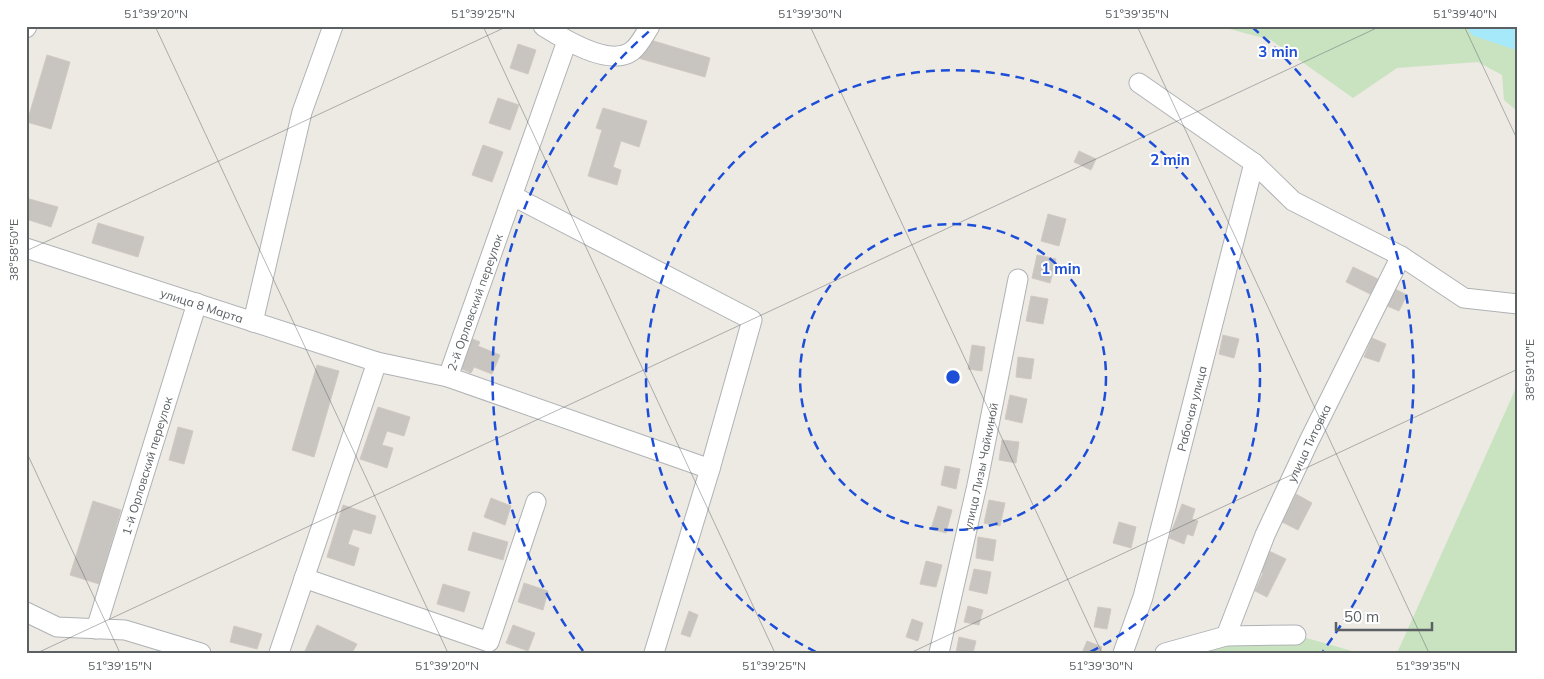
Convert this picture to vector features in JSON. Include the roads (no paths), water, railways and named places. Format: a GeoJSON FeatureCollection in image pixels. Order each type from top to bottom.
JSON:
{"type":"FeatureCollection","features":[{"type":"Feature","properties":{"kind":"street"},"geometry":{"type":"LineString","coordinates":[[252,322],[302,112],[333,26]]}},
{"type":"Feature","properties":{"kind":"street"},"geometry":{"type":"LineString","coordinates":[[542,26],[567,41],[603,56],[620,56],[632,51],[650,26]]}},
{"type":"Feature","properties":{"kind":"street","name":"2-й Орловский переулок"},"geometry":{"type":"LineString","coordinates":[[377,362],[448,377],[567,41]]}},
{"type":"Feature","properties":{"kind":"street"},"geometry":{"type":"LineString","coordinates":[[1140,83],[1254,163],[1293,201],[1401,256],[1464,298],[1518,304]]}},
{"type":"Feature","properties":{"kind":"street","name":"Рабочая улица"},"geometry":{"type":"LineString","coordinates":[[1122,653],[1143,596],[1254,163]]}},
{"type":"Feature","properties":{"kind":"street"},"geometry":{"type":"LineString","coordinates":[[513,196],[752,320],[710,469],[654,653]]}},
{"type":"Feature","properties":{"kind":"street","name":"улица 8 Марта"},"geometry":{"type":"LineString","coordinates":[[26,248],[377,362]]}},
{"type":"Feature","properties":{"kind":"street","name":"улица Титовка"},"geometry":{"type":"LineString","coordinates":[[1226,636],[1264,536],[1401,256]]}},
{"type":"Feature","properties":{"kind":"street","name":"улица Лизы Чайкиной"},"geometry":{"type":"LineString","coordinates":[[939,653],[1018,280]]}},
{"type":"Feature","properties":{"kind":"street","name":"1-й Орловский переулок"},"geometry":{"type":"LineString","coordinates":[[96,629],[197,303]]}},
{"type":"Feature","properties":{"kind":"street"},"geometry":{"type":"LineString","coordinates":[[279,653],[377,362]]}},
{"type":"Feature","properties":{"kind":"street"},"geometry":{"type":"LineString","coordinates":[[448,377],[710,469]]}},
{"type":"Feature","properties":{"kind":"street"},"geometry":{"type":"LineString","coordinates":[[304,578],[489,642],[536,502]]}},
{"type":"Feature","properties":{"kind":"street"},"geometry":{"type":"LineString","coordinates":[[26,612],[57,627],[125,630],[201,653]]}},
{"type":"Feature","properties":{"kind":"street"},"geometry":{"type":"LineString","coordinates":[[1165,653],[1226,636],[1296,636]]}},
{"type":"Feature","properties":{"kind":"waterway"},"geometry":{"type":"LineString","coordinates":[[1479,26],[1518,39]]}}]}
